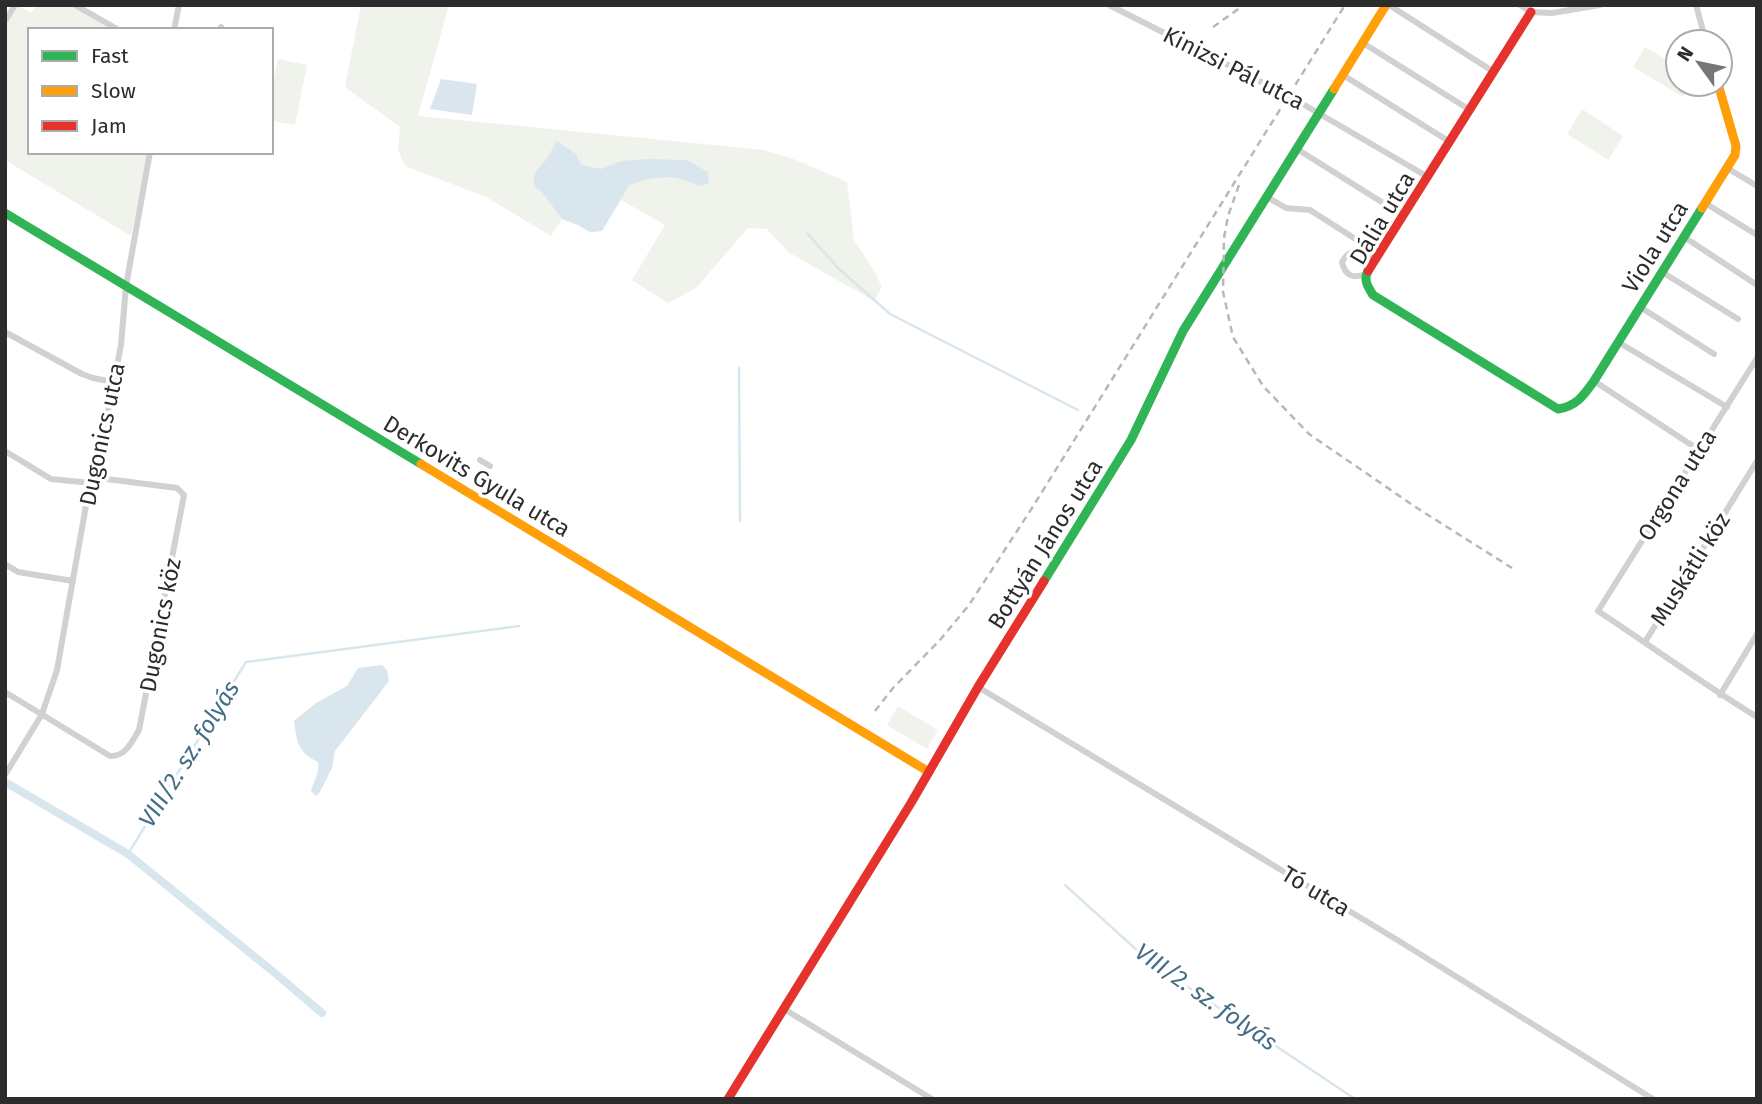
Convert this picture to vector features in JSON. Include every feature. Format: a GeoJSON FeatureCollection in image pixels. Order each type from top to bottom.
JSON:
{"type":"FeatureCollection","features":[{"type":"Feature","properties":{"kind":"street"},"geometry":{"type":"LineString","coordinates":[[5,21],[15,5]]}},
{"type":"Feature","properties":{"kind":"street"},"geometry":{"type":"LineString","coordinates":[[75,5],[115,28]]}},
{"type":"Feature","properties":{"kind":"street"},"geometry":{"type":"LineString","coordinates":[[174,28],[179,5]]}},
{"type":"Feature","properties":{"kind":"street","name":"Kinizsi Pál utca"},"geometry":{"type":"LineString","coordinates":[[1109,5],[1277,90],[1428,177]]}},
{"type":"Feature","properties":{"kind":"street"},"geometry":{"type":"LineString","coordinates":[[1387,5],[1494,72]]}},
{"type":"Feature","properties":{"kind":"street","name":"Bottyán János utca"},"geometry":{"type":"LineString","coordinates":[[728,1099],[1131,440],[1183,331],[1387,5]]}},
{"type":"Feature","properties":{"kind":"street"},"geometry":{"type":"LineString","coordinates":[[1520,5],[1531,12],[1552,13],[1600,5]]}},
{"type":"Feature","properties":{"kind":"street"},"geometry":{"type":"LineString","coordinates":[[1696,5],[1702,28]]}},
{"type":"Feature","properties":{"kind":"street","name":"Dália utca"},"geometry":{"type":"LineString","coordinates":[[1531,12],[1366,274],[1366,283],[1373,295],[1558,409]]}},
{"type":"Feature","properties":{"kind":"street"},"geometry":{"type":"LineString","coordinates":[[1363,43],[1470,110]]}},
{"type":"Feature","properties":{"kind":"street"},"geometry":{"type":"LineString","coordinates":[[1343,75],[1450,142]]}},
{"type":"Feature","properties":{"kind":"street","name":"Viola utca"},"geometry":{"type":"LineString","coordinates":[[1558,409],[1569,408],[1577,403],[1594,381],[1735,155],[1736,146],[1722,98]]}},
{"type":"Feature","properties":{"kind":"street"},"geometry":{"type":"LineString","coordinates":[[1297,149],[1404,216]]}},
{"type":"Feature","properties":{"kind":"street","name":"Dugonics utca"},"geometry":{"type":"LineString","coordinates":[[5,775],[42,714],[57,670],[91,480],[121,345],[126,286],[150,154]]}},
{"type":"Feature","properties":{"kind":"street"},"geometry":{"type":"LineString","coordinates":[[1727,168],[1757,186]]}},
{"type":"Feature","properties":{"kind":"street"},"geometry":{"type":"LineString","coordinates":[[1267,197],[1286,208],[1310,210],[1378,255]]}},
{"type":"Feature","properties":{"kind":"street"},"geometry":{"type":"LineString","coordinates":[[1705,204],[1757,235]]}},
{"type":"Feature","properties":{"kind":"street","name":"Derkovits Gyula utca"},"geometry":{"type":"LineString","coordinates":[[5,213],[929,772]]}},
{"type":"Feature","properties":{"kind":"street"},"geometry":{"type":"LineString","coordinates":[[1684,237],[1757,285]]}},
{"type":"Feature","properties":{"kind":"street"},"geometry":{"type":"LineString","coordinates":[[1366,274],[1356,276],[1345,272],[1342,262],[1345,256],[1360,251],[1378,255]]}},
{"type":"Feature","properties":{"kind":"street"},"geometry":{"type":"LineString","coordinates":[[1662,272],[1738,319]]}},
{"type":"Feature","properties":{"kind":"street"},"geometry":{"type":"LineString","coordinates":[[1640,306],[1714,354]]}},
{"type":"Feature","properties":{"kind":"street"},"geometry":{"type":"LineString","coordinates":[[6,332],[82,374],[113,382]]}},
{"type":"Feature","properties":{"kind":"street"},"geometry":{"type":"LineString","coordinates":[[1618,342],[1727,407]]}},
{"type":"Feature","properties":{"kind":"street","name":"Orgona utca"},"geometry":{"type":"LineString","coordinates":[[1645,642],[1598,611],[1757,358]]}},
{"type":"Feature","properties":{"kind":"street"},"geometry":{"type":"LineString","coordinates":[[1594,381],[1699,450]]}},
{"type":"Feature","properties":{"kind":"street"},"geometry":{"type":"LineString","coordinates":[[5,452],[51,479],[91,480]]}},
{"type":"Feature","properties":{"kind":"street"},"geometry":{"type":"LineString","coordinates":[[480,460],[490,466]]}},
{"type":"Feature","properties":{"kind":"street","name":"Muskátli köz"},"geometry":{"type":"LineString","coordinates":[[1645,642],[1757,461]]}},
{"type":"Feature","properties":{"kind":"street","name":"Dugonics köz"},"geometry":{"type":"LineString","coordinates":[[42,714],[104,753],[115,757],[124,753],[135,737],[144,712],[184,495],[177,488],[91,480]]}},
{"type":"Feature","properties":{"kind":"street"},"geometry":{"type":"LineString","coordinates":[[5,564],[18,572],[73,581]]}},
{"type":"Feature","properties":{"kind":"street"},"geometry":{"type":"LineString","coordinates":[[1720,695],[1757,634]]}},
{"type":"Feature","properties":{"kind":"street"},"geometry":{"type":"LineString","coordinates":[[1645,642],[1757,718]]}},
{"type":"Feature","properties":{"kind":"street","name":"Tó utca"},"geometry":{"type":"LineString","coordinates":[[978,687],[1399,941],[1653,1099]]}},
{"type":"Feature","properties":{"kind":"street"},"geometry":{"type":"LineString","coordinates":[[5,692],[42,714]]}},
{"type":"Feature","properties":{"kind":"street"},"geometry":{"type":"LineString","coordinates":[[784,1009],[932,1099]]}},
{"type":"Feature","properties":{"kind":"shaded area"},"geometry":{"type":"Polygon","coordinates":[[[17,5],[31,13],[37,5],[75,5],[115,28],[28,28],[28,154],[148,154],[131,236],[5,160],[5,26],[17,5]]]}},
{"type":"Feature","properties":{"kind":"shaded area"},"geometry":{"type":"Polygon","coordinates":[[[361,5],[449,5],[418,116],[764,150],[796,160],[847,182],[854,240],[882,287],[874,301],[788,252],[767,229],[748,228],[696,288],[668,303],[632,280],[665,225],[621,200],[602,231],[590,232],[562,219],[551,236],[486,197],[405,166],[398,150],[400,127],[345,87],[361,5]]]}},
{"type":"Feature","properties":{"kind":"shaded area"},"geometry":{"type":"Polygon","coordinates":[[[1645,47],[1664,59],[1664,86],[1633,67],[1645,47]]]}},
{"type":"Feature","properties":{"kind":"shaded area"},"geometry":{"type":"Polygon","coordinates":[[[278,59],[307,65],[295,125],[273,121],[273,83],[278,59]]]}},
{"type":"Feature","properties":{"kind":"shaded area"},"geometry":{"type":"Polygon","coordinates":[[[441,79],[477,84],[472,115],[430,109],[441,79]]]}},
{"type":"Feature","properties":{"kind":"shaded area"},"geometry":{"type":"Polygon","coordinates":[[[1582,109],[1623,136],[1608,160],[1567,134],[1582,109]]]}},
{"type":"Feature","properties":{"kind":"shaded area"},"geometry":{"type":"Polygon","coordinates":[[[557,141],[576,154],[581,165],[601,169],[621,161],[689,161],[708,172],[709,184],[698,186],[681,179],[664,177],[629,185],[602,231],[590,232],[562,219],[542,192],[535,187],[535,173],[557,141]]]}},
{"type":"Feature","properties":{"kind":"shaded area"},"geometry":{"type":"Polygon","coordinates":[[[382,665],[387,670],[389,681],[335,751],[332,768],[316,796],[311,791],[318,762],[302,750],[297,740],[294,721],[316,703],[347,686],[358,668],[382,665]]]}},
{"type":"Feature","properties":{"kind":"shaded area"},"geometry":{"type":"Polygon","coordinates":[[[898,706],[938,730],[927,749],[887,725],[898,706]]]}},
{"type":"Feature","properties":{"kind":"waterway"},"geometry":{"type":"LineString","coordinates":[[807,233],[839,269],[890,314],[1078,410]]}},
{"type":"Feature","properties":{"kind":"waterway"},"geometry":{"type":"LineString","coordinates":[[739,368],[740,521]]}},
{"type":"Feature","properties":{"kind":"waterway","name":"VIII/2. sz. folyás"},"geometry":{"type":"LineString","coordinates":[[128,854],[246,662],[519,626]]}},
{"type":"Feature","properties":{"kind":"waterway"},"geometry":{"type":"LineString","coordinates":[[5,782],[128,854],[322,1013]]}},
{"type":"Feature","properties":{"kind":"waterway","name":"VIII/2. sz. folyás"},"geometry":{"type":"LineString","coordinates":[[1065,885],[1149,961],[1355,1099]]}},
{"type":"Feature","properties":{"kind":"railway"},"geometry":{"type":"LineString","coordinates":[[1213,27],[1244,5]]}},
{"type":"Feature","properties":{"kind":"railway"},"geometry":{"type":"LineString","coordinates":[[875,711],[969,605],[1345,5]]}},
{"type":"Feature","properties":{"kind":"railway"},"geometry":{"type":"LineString","coordinates":[[1239,185],[1228,216],[1224,238],[1223,292],[1233,337],[1263,386],[1309,434],[1417,508],[1512,568]]}},
{"type":"Feature","properties":{"kind":"traffic: fast"},"geometry":{"type":"LineString","coordinates":[[1044,581],[1131,440],[1183,331],[1334,89]]}},
{"type":"Feature","properties":{"kind":"traffic: fast"},"geometry":{"type":"LineString","coordinates":[[1368,271],[1366,280],[1373,295],[1558,409],[1565,408],[1575,403],[1590,386],[1702,208]]}},
{"type":"Feature","properties":{"kind":"traffic: fast"},"geometry":{"type":"LineString","coordinates":[[5,213],[421,464]]}},
{"type":"Feature","properties":{"kind":"traffic: slow"},"geometry":{"type":"LineString","coordinates":[[1334,89],[1386,5]]}},
{"type":"Feature","properties":{"kind":"traffic: slow"},"geometry":{"type":"LineString","coordinates":[[1702,208],[1735,155],[1736,146],[1722,98]]}},
{"type":"Feature","properties":{"kind":"traffic: slow"},"geometry":{"type":"LineString","coordinates":[[421,464],[929,772]]}},
{"type":"Feature","properties":{"kind":"traffic: jam"},"geometry":{"type":"LineString","coordinates":[[1368,271],[1531,12]]}},
{"type":"Feature","properties":{"kind":"traffic: jam"},"geometry":{"type":"LineString","coordinates":[[728,1099],[1044,581]]}}]}
